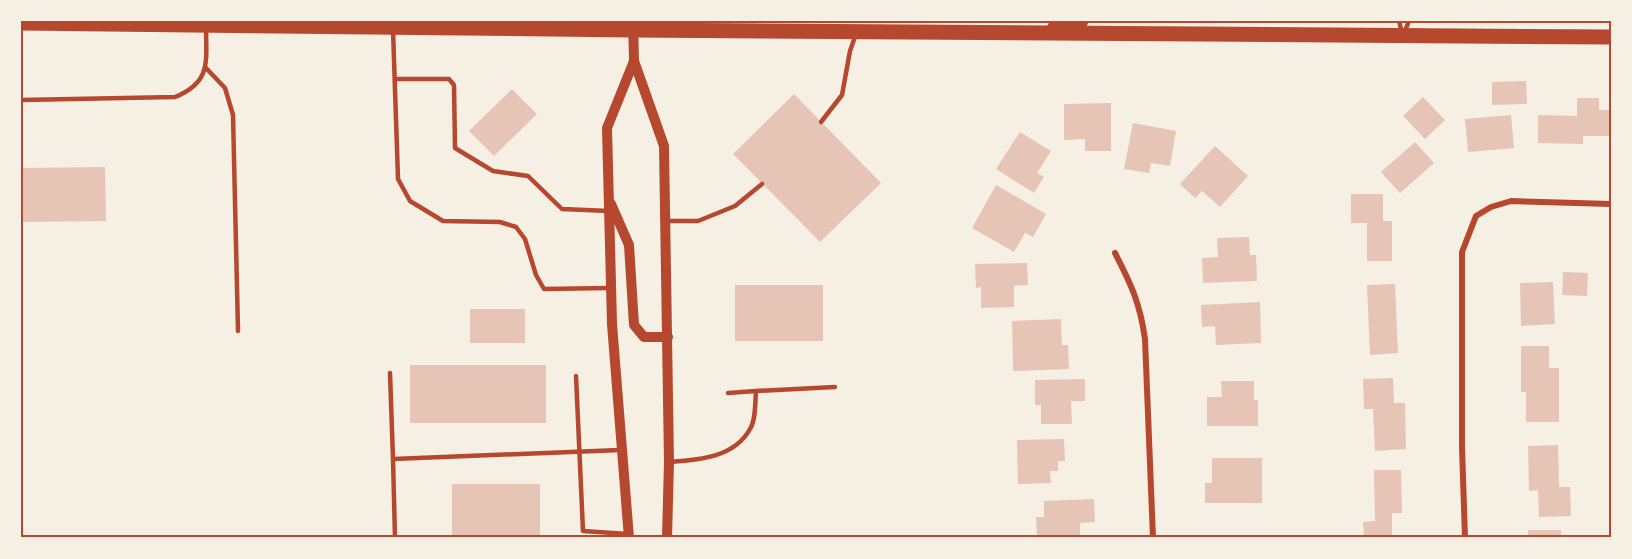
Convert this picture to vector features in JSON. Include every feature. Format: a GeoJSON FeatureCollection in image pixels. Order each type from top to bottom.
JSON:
{"type":"FeatureCollection","features":[{"type":"Feature","properties":{"kind":"main road"},"geometry":{"type":"LineString","coordinates":[[1028,33],[1081,21]]}},
{"type":"Feature","properties":{"kind":"main road"},"geometry":{"type":"LineString","coordinates":[[21,22],[393,27],[633,26],[857,32],[1028,33],[1404,26],[1611,37]]}},
{"type":"Feature","properties":{"kind":"street"},"geometry":{"type":"LineString","coordinates":[[633,26],[634,61],[664,146],[669,462],[667,538]]}},
{"type":"Feature","properties":{"kind":"street"},"geometry":{"type":"LineString","coordinates":[[629,536],[611,288],[607,128],[634,61]]}},
{"type":"Feature","properties":{"kind":"street"},"geometry":{"type":"LineString","coordinates":[[609,198],[629,245],[634,325],[644,337],[668,337]]}},
{"type":"Feature","properties":{"kind":"street"},"geometry":{"type":"LineString","coordinates":[[1465,538],[1462,447],[1462,252],[1476,216],[1491,207],[1510,201],[1611,204]]}},
{"type":"Feature","properties":{"kind":"street"},"geometry":{"type":"LineString","coordinates":[[1115,253],[1134,289],[1141,311],[1145,339],[1153,538]]}},
{"type":"Feature","properties":{"kind":"lane"},"geometry":{"type":"LineString","coordinates":[[21,100],[175,97],[189,92],[200,82],[206,68],[211,23]]}},
{"type":"Feature","properties":{"kind":"lane"},"geometry":{"type":"LineString","coordinates":[[393,27],[398,179],[410,201],[443,221],[500,222],[516,226],[525,239],[536,274],[544,289],[611,288]]}},
{"type":"Feature","properties":{"kind":"lane"},"geometry":{"type":"LineString","coordinates":[[821,122],[842,95],[850,51],[857,32]]}},
{"type":"Feature","properties":{"kind":"lane"},"geometry":{"type":"LineString","coordinates":[[206,68],[225,88],[232,115],[238,330]]}},
{"type":"Feature","properties":{"kind":"lane"},"geometry":{"type":"LineString","coordinates":[[395,79],[449,79],[454,85],[455,148],[493,171],[528,176],[562,209],[609,211]]}},
{"type":"Feature","properties":{"kind":"lane"},"geometry":{"type":"LineString","coordinates":[[665,220],[698,221],[735,206],[762,184]]}},
{"type":"Feature","properties":{"kind":"lane"},"geometry":{"type":"LineString","coordinates":[[390,373],[395,538]]}},
{"type":"Feature","properties":{"kind":"lane"},"geometry":{"type":"LineString","coordinates":[[576,376],[583,531],[581,538]]}},
{"type":"Feature","properties":{"kind":"lane"},"geometry":{"type":"LineString","coordinates":[[728,393],[835,387]]}},
{"type":"Feature","properties":{"kind":"lane"},"geometry":{"type":"LineString","coordinates":[[669,462],[703,459],[731,449],[751,428],[756,391]]}},
{"type":"Feature","properties":{"kind":"lane"},"geometry":{"type":"LineString","coordinates":[[393,459],[621,450]]}},
{"type":"Feature","properties":{"kind":"lane"},"geometry":{"type":"LineString","coordinates":[[583,531],[629,536]]}},
{"type":"Feature","properties":{"kind":"building"},"geometry":{"type":"Polygon","coordinates":[[[1526,81],[1527,104],[1492,105],[1492,82],[1526,81]]]}},
{"type":"Feature","properties":{"kind":"building"},"geometry":{"type":"Polygon","coordinates":[[[512,89],[537,114],[494,156],[469,131],[512,89]]]}},
{"type":"Feature","properties":{"kind":"building"},"geometry":{"type":"Polygon","coordinates":[[[794,94],[881,183],[820,242],[733,154],[794,94]]]}},
{"type":"Feature","properties":{"kind":"building"},"geometry":{"type":"Polygon","coordinates":[[[1423,97],[1445,120],[1425,139],[1403,116],[1423,97]]]}},
{"type":"Feature","properties":{"kind":"building"},"geometry":{"type":"Polygon","coordinates":[[[1577,98],[1599,98],[1599,110],[1611,110],[1611,136],[1583,136],[1583,144],[1538,143],[1538,115],[1577,116],[1577,98]]]}},
{"type":"Feature","properties":{"kind":"building"},"geometry":{"type":"Polygon","coordinates":[[[1111,103],[1111,151],[1085,151],[1085,139],[1064,140],[1064,104],[1111,103]]]}},
{"type":"Feature","properties":{"kind":"building"},"geometry":{"type":"Polygon","coordinates":[[[1511,115],[1514,148],[1468,152],[1465,119],[1511,115]]]}},
{"type":"Feature","properties":{"kind":"building"},"geometry":{"type":"Polygon","coordinates":[[[1133,123],[1176,131],[1170,166],[1151,163],[1149,173],[1124,169],[1133,123]]]}},
{"type":"Feature","properties":{"kind":"building"},"geometry":{"type":"Polygon","coordinates":[[[1020,132],[1051,151],[1037,173],[1044,177],[1034,193],[996,169],[1020,132]]]}},
{"type":"Feature","properties":{"kind":"building"},"geometry":{"type":"Polygon","coordinates":[[[1415,142],[1434,163],[1400,193],[1381,172],[1415,142]]]}},
{"type":"Feature","properties":{"kind":"building"},"geometry":{"type":"Polygon","coordinates":[[[1215,146],[1248,176],[1220,207],[1202,191],[1195,198],[1180,184],[1215,146]]]}},
{"type":"Feature","properties":{"kind":"building"},"geometry":{"type":"Polygon","coordinates":[[[105,167],[106,221],[21,222],[21,168],[105,167]]]}},
{"type":"Feature","properties":{"kind":"building"},"geometry":{"type":"Polygon","coordinates":[[[996,185],[1046,214],[1033,237],[1025,233],[1014,252],[972,228],[996,185]]]}},
{"type":"Feature","properties":{"kind":"building"},"geometry":{"type":"Polygon","coordinates":[[[1351,194],[1383,194],[1383,221],[1392,221],[1392,261],[1367,261],[1367,223],[1351,223],[1351,194]]]}},
{"type":"Feature","properties":{"kind":"building"},"geometry":{"type":"Polygon","coordinates":[[[1249,237],[1250,255],[1256,255],[1257,281],[1203,283],[1202,258],[1218,257],[1217,238],[1249,237]]]}},
{"type":"Feature","properties":{"kind":"building"},"geometry":{"type":"Polygon","coordinates":[[[1027,263],[1028,285],[1014,286],[1014,307],[981,308],[981,287],[976,288],[975,264],[1027,263]]]}},
{"type":"Feature","properties":{"kind":"building"},"geometry":{"type":"Polygon","coordinates":[[[1563,272],[1588,273],[1587,296],[1562,295],[1563,272]]]}},
{"type":"Feature","properties":{"kind":"building"},"geometry":{"type":"Polygon","coordinates":[[[1553,282],[1555,324],[1521,326],[1520,283],[1553,282]]]}},
{"type":"Feature","properties":{"kind":"building"},"geometry":{"type":"Polygon","coordinates":[[[1395,284],[1398,353],[1370,355],[1367,285],[1395,284]]]}},
{"type":"Feature","properties":{"kind":"building"},"geometry":{"type":"Polygon","coordinates":[[[735,285],[823,285],[823,341],[735,341],[735,285]]]}},
{"type":"Feature","properties":{"kind":"building"},"geometry":{"type":"Polygon","coordinates":[[[1260,302],[1261,343],[1216,345],[1215,326],[1202,327],[1201,305],[1260,302]]]}},
{"type":"Feature","properties":{"kind":"building"},"geometry":{"type":"Polygon","coordinates":[[[470,309],[525,309],[525,343],[470,343],[470,309]]]}},
{"type":"Feature","properties":{"kind":"building"},"geometry":{"type":"Polygon","coordinates":[[[1061,319],[1062,345],[1068,345],[1069,369],[1013,371],[1012,321],[1061,319]]]}},
{"type":"Feature","properties":{"kind":"building"},"geometry":{"type":"Polygon","coordinates":[[[1521,346],[1549,346],[1549,368],[1559,368],[1559,422],[1526,422],[1526,392],[1521,392],[1521,346]]]}},
{"type":"Feature","properties":{"kind":"building"},"geometry":{"type":"Polygon","coordinates":[[[410,365],[546,365],[546,423],[410,423],[410,365]]]}},
{"type":"Feature","properties":{"kind":"building"},"geometry":{"type":"Polygon","coordinates":[[[1393,378],[1394,403],[1405,403],[1406,449],[1375,451],[1373,409],[1364,409],[1363,379],[1393,378]]]}},
{"type":"Feature","properties":{"kind":"building"},"geometry":{"type":"Polygon","coordinates":[[[1085,379],[1085,401],[1071,401],[1072,424],[1041,424],[1041,405],[1035,405],[1035,380],[1085,379]]]}},
{"type":"Feature","properties":{"kind":"building"},"geometry":{"type":"Polygon","coordinates":[[[1221,381],[1254,381],[1254,400],[1258,400],[1258,426],[1207,426],[1207,397],[1222,397],[1221,381]]]}},
{"type":"Feature","properties":{"kind":"building"},"geometry":{"type":"Polygon","coordinates":[[[1064,439],[1065,461],[1058,461],[1058,471],[1050,471],[1051,483],[1018,484],[1017,440],[1064,439]]]}},
{"type":"Feature","properties":{"kind":"building"},"geometry":{"type":"Polygon","coordinates":[[[1558,445],[1559,487],[1570,487],[1571,516],[1539,517],[1538,490],[1529,491],[1528,446],[1558,445]]]}},
{"type":"Feature","properties":{"kind":"building"},"geometry":{"type":"Polygon","coordinates":[[[1212,458],[1262,458],[1262,503],[1205,503],[1205,483],[1212,483],[1212,458]]]}},
{"type":"Feature","properties":{"kind":"building"},"geometry":{"type":"Polygon","coordinates":[[[1374,470],[1401,470],[1402,513],[1392,513],[1392,538],[1364,538],[1363,522],[1375,521],[1374,470]]]}},
{"type":"Feature","properties":{"kind":"building"},"geometry":{"type":"Polygon","coordinates":[[[452,484],[540,484],[540,538],[452,538],[452,484]]]}},
{"type":"Feature","properties":{"kind":"building"},"geometry":{"type":"Polygon","coordinates":[[[1094,499],[1095,522],[1080,523],[1080,538],[1037,538],[1036,517],[1044,517],[1044,501],[1094,499]]]}},
{"type":"Feature","properties":{"kind":"building"},"geometry":{"type":"Polygon","coordinates":[[[1528,530],[1561,530],[1561,538],[1528,538],[1528,530]]]}}]}
